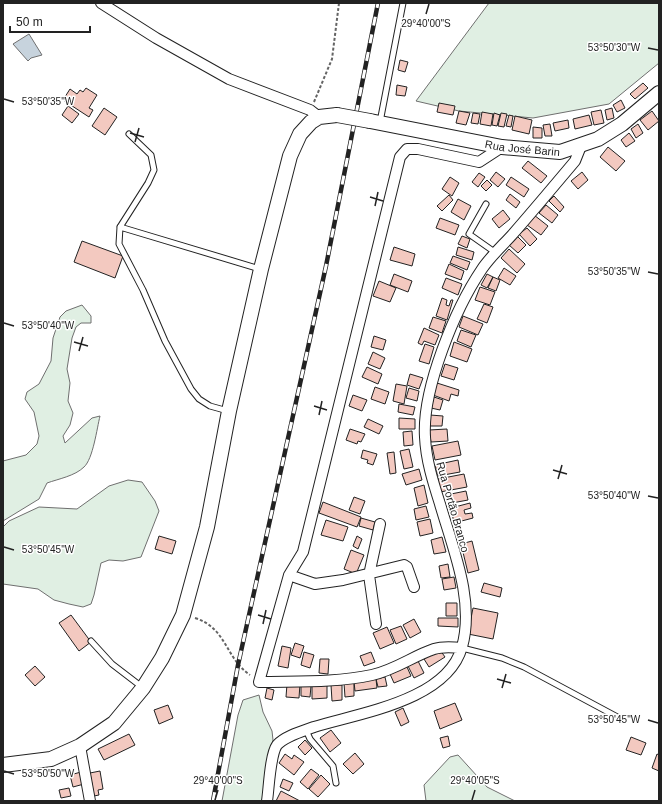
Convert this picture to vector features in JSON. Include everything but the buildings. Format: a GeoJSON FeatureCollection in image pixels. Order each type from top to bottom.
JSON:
{"type":"FeatureCollection","features":[{"type":"Feature","properties":{"kind":"main road","name":"Rua José Barin"},"geometry":{"type":"LineString","coordinates":[[315,114],[337,115],[502,148],[560,152],[598,139],[622,124],[659,93]]}},
{"type":"Feature","properties":{"kind":"main road"},"geometry":{"type":"LineString","coordinates":[[3,765],[51,759],[80,746],[114,723],[143,688],[162,658],[183,614],[207,527],[229,411],[274,214],[294,146],[315,114]]}},
{"type":"Feature","properties":{"kind":"street"},"geometry":{"type":"LineString","coordinates":[[101,3],[156,38],[229,79],[315,114]]}},
{"type":"Feature","properties":{"kind":"street","name":"Rua Portão Branco"},"geometry":{"type":"LineString","coordinates":[[267,801],[273,757],[277,745],[293,735],[306,730],[387,707],[415,695],[438,682],[455,662],[462,648],[466,618],[461,579],[429,468],[425,436],[426,406],[437,366],[468,293],[483,267],[496,254],[575,161],[581,146]]}},
{"type":"Feature","properties":{"kind":"street"},"geometry":{"type":"LineString","coordinates":[[462,648],[446,647],[434,649],[401,665],[373,674],[344,680],[259,682],[289,576],[303,552],[400,157],[407,149],[418,149],[479,162],[502,148]]}},
{"type":"Feature","properties":{"kind":"street"},"geometry":{"type":"LineString","coordinates":[[376,624],[369,575],[380,524]]}},
{"type":"Feature","properties":{"kind":"street"},"geometry":{"type":"LineString","coordinates":[[289,576],[315,584],[369,575],[404,565],[408,567],[414,588]]}},
{"type":"Feature","properties":{"kind":"street"},"geometry":{"type":"LineString","coordinates":[[80,746],[90,801]]}},
{"type":"Feature","properties":{"kind":"lane"},"geometry":{"type":"LineString","coordinates":[[375,122],[403,3]]}},
{"type":"Feature","properties":{"kind":"lane"},"geometry":{"type":"LineString","coordinates":[[129,134],[151,156],[154,170],[148,183],[120,228],[119,244],[143,290],[164,341],[191,389],[200,399],[210,406],[229,411]]}},
{"type":"Feature","properties":{"kind":"lane"},"geometry":{"type":"LineString","coordinates":[[486,204],[469,234],[496,254]]}},
{"type":"Feature","properties":{"kind":"lane"},"geometry":{"type":"LineString","coordinates":[[120,228],[261,269]]}},
{"type":"Feature","properties":{"kind":"lane"},"geometry":{"type":"LineString","coordinates":[[91,641],[112,664],[143,688]]}},
{"type":"Feature","properties":{"kind":"lane"},"geometry":{"type":"LineString","coordinates":[[462,648],[502,658],[524,667],[623,720]]}},
{"type":"Feature","properties":{"kind":"lane"},"geometry":{"type":"LineString","coordinates":[[306,730],[310,739],[333,766],[336,783]]}},
{"type":"Feature","properties":{"kind":"path"},"geometry":{"type":"LineString","coordinates":[[315,114],[332,59],[339,3]]}},
{"type":"Feature","properties":{"kind":"path"},"geometry":{"type":"LineString","coordinates":[[183,614],[198,619],[220,633],[238,665],[259,682]]}},
{"type":"Feature","properties":{"kind":"green space"},"geometry":{"type":"Polygon","coordinates":[[[489,3],[659,3],[659,63],[609,104],[533,118],[459,111],[416,101],[489,3]]]}},
{"type":"Feature","properties":{"kind":"green space"},"geometry":{"type":"Polygon","coordinates":[[[82,305],[91,316],[91,323],[81,323],[76,327],[72,338],[67,369],[70,383],[68,401],[73,413],[70,425],[63,436],[65,443],[92,418],[100,416],[90,457],[84,467],[76,473],[47,483],[39,499],[3,521],[3,461],[26,455],[37,444],[39,436],[34,412],[25,399],[27,392],[39,384],[51,361],[53,338],[60,317],[66,311],[82,305]]]}},
{"type":"Feature","properties":{"kind":"green space"},"geometry":{"type":"Polygon","coordinates":[[[128,480],[142,482],[155,501],[159,511],[141,557],[123,561],[109,560],[101,563],[91,604],[83,607],[69,604],[54,600],[38,589],[3,584],[3,527],[9,521],[39,507],[77,509],[109,486],[128,480]]]}},
{"type":"Feature","properties":{"kind":"green space"},"geometry":{"type":"Polygon","coordinates":[[[259,695],[263,712],[272,731],[273,740],[263,801],[222,801],[238,715],[243,700],[259,695]]]}},
{"type":"Feature","properties":{"kind":"green space"},"geometry":{"type":"Polygon","coordinates":[[[458,755],[487,787],[515,801],[426,801],[424,785],[450,757],[458,755]]]}},
{"type":"Feature","properties":{"kind":"shaded area"},"geometry":{"type":"Polygon","coordinates":[[[29,34],[42,55],[31,58],[28,61],[13,44],[29,34]]]}},
{"type":"Feature","properties":{"kind":"railway"},"geometry":{"type":"LineString","coordinates":[[213,801],[238,665],[326,266],[378,3]]}}]}
